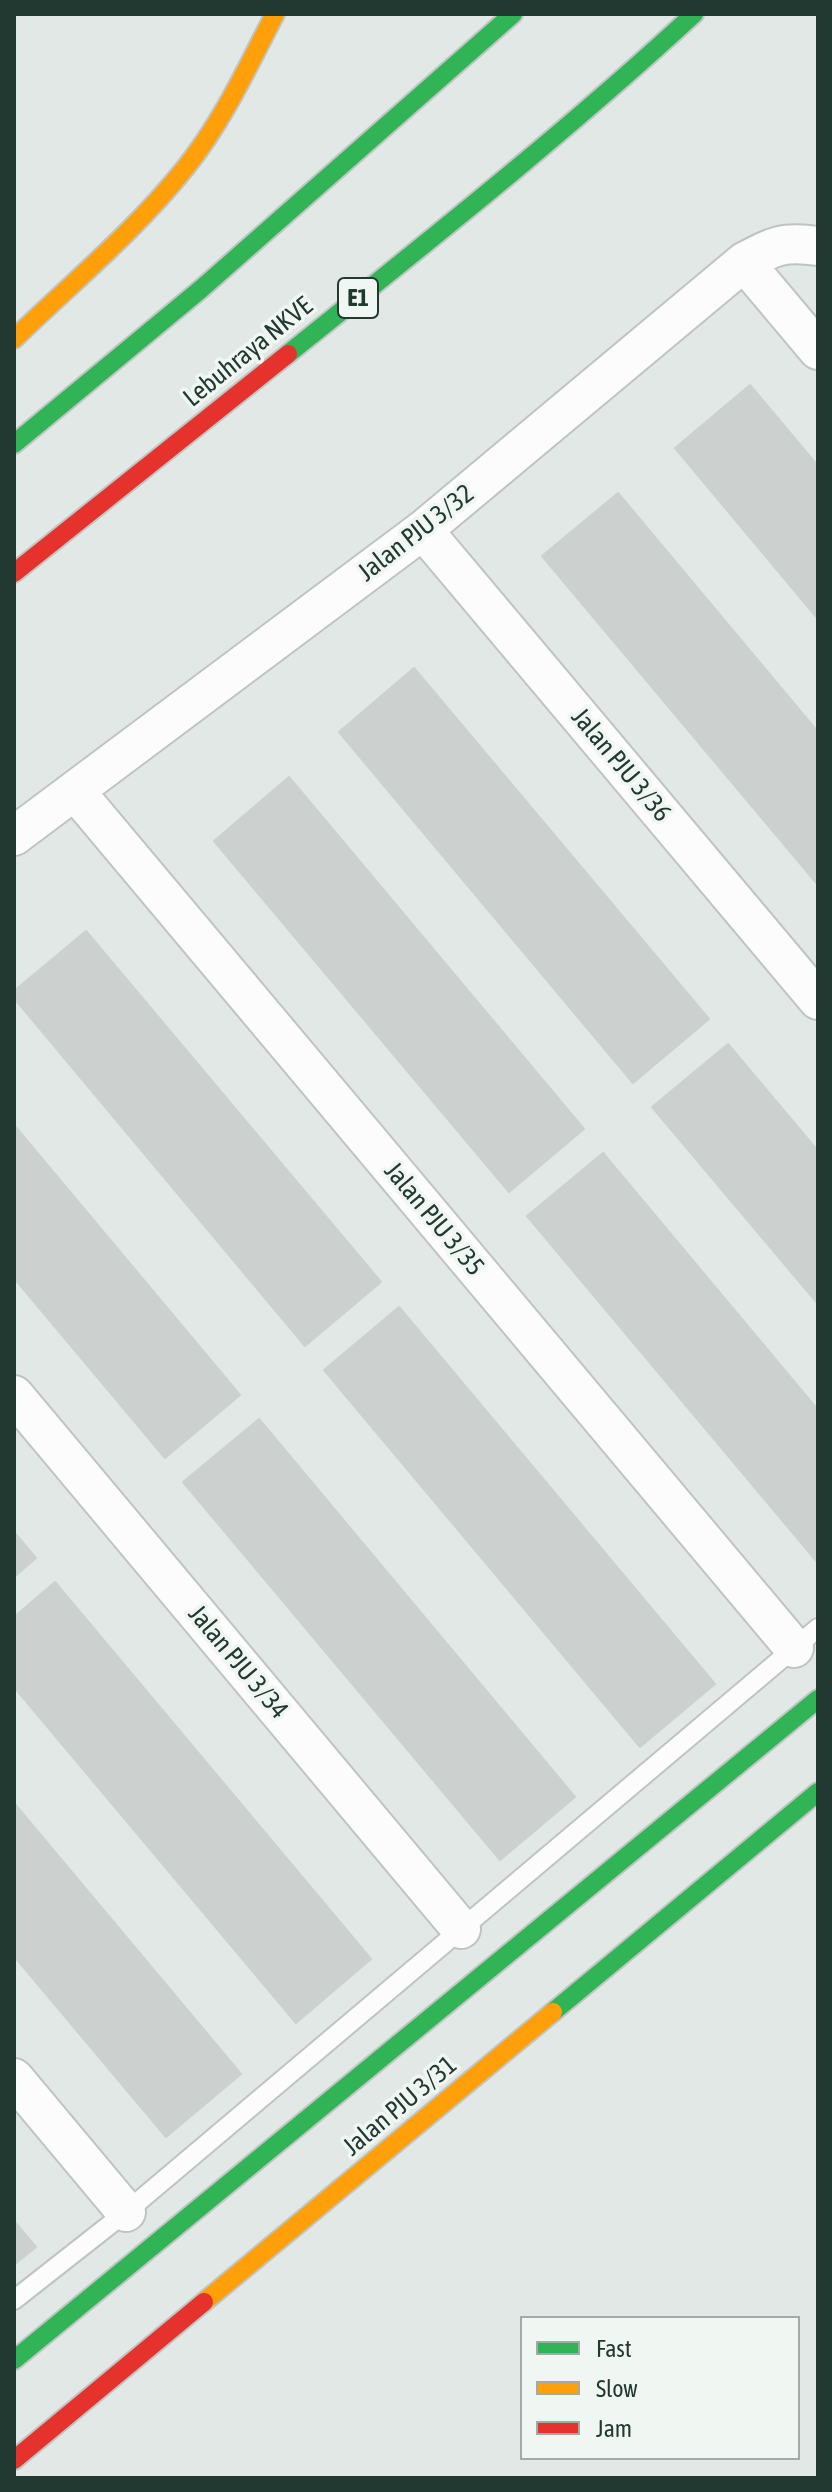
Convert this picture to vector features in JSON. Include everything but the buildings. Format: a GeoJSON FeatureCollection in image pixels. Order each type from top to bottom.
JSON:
{"type":"FeatureCollection","features":[{"type":"Feature","properties":{"kind":"main road"},"geometry":{"type":"LineString","coordinates":[[14,339],[153,206],[188,165],[232,98],[275,14]]}},
{"type":"Feature","properties":{"kind":"main road"},"geometry":{"type":"LineString","coordinates":[[14,444],[201,289],[513,14]]}},
{"type":"Feature","properties":{"kind":"main road","name":"Lebuhraya NKVE"},"geometry":{"type":"LineString","coordinates":[[14,573],[478,202],[630,73],[694,14]]}},
{"type":"Feature","properties":{"kind":"main road","name":"Jalan PJU 3/31"},"geometry":{"type":"LineString","coordinates":[[14,2360],[818,1699]]}},
{"type":"Feature","properties":{"kind":"main road","name":"Jalan PJU 3/31"},"geometry":{"type":"LineString","coordinates":[[14,2460],[818,1792]]}},
{"type":"Feature","properties":{"kind":"street","name":"Jalan PJU 3/32"},"geometry":{"type":"LineString","coordinates":[[14,836],[423,530],[744,262],[775,246],[798,243],[818,246]]}},
{"type":"Feature","properties":{"kind":"street"},"geometry":{"type":"LineString","coordinates":[[744,262],[818,350]]}},
{"type":"Feature","properties":{"kind":"street","name":"Jalan PJU 3/36"},"geometry":{"type":"LineString","coordinates":[[423,530],[818,1000]]}},
{"type":"Feature","properties":{"kind":"street","name":"Jalan PJU 3/35"},"geometry":{"type":"LineString","coordinates":[[75,791],[806,1638]]}},
{"type":"Feature","properties":{"kind":"street","name":"Jalan PJU 3/34"},"geometry":{"type":"LineString","coordinates":[[14,1395],[461,1929]]}},
{"type":"Feature","properties":{"kind":"street"},"geometry":{"type":"LineString","coordinates":[[14,2078],[126,2212]]}},
{"type":"Feature","properties":{"kind":"lane"},"geometry":{"type":"LineString","coordinates":[[14,2300],[126,2212],[806,1638]]}},
{"type":"Feature","properties":{"kind":"traffic: fast"},"geometry":{"type":"LineString","coordinates":[[14,444],[201,289],[513,14]]}},
{"type":"Feature","properties":{"kind":"traffic: fast"},"geometry":{"type":"LineString","coordinates":[[288,354],[545,145],[694,14]]}},
{"type":"Feature","properties":{"kind":"traffic: fast"},"geometry":{"type":"LineString","coordinates":[[14,2360],[818,1699]]}},
{"type":"Feature","properties":{"kind":"traffic: fast"},"geometry":{"type":"LineString","coordinates":[[553,2012],[818,1792]]}},
{"type":"Feature","properties":{"kind":"traffic: slow"},"geometry":{"type":"LineString","coordinates":[[14,339],[125,234],[186,167],[223,112],[275,14]]}},
{"type":"Feature","properties":{"kind":"traffic: slow"},"geometry":{"type":"LineString","coordinates":[[204,2302],[553,2012]]}},
{"type":"Feature","properties":{"kind":"traffic: jam"},"geometry":{"type":"LineString","coordinates":[[14,573],[288,354]]}},
{"type":"Feature","properties":{"kind":"traffic: jam"},"geometry":{"type":"LineString","coordinates":[[14,2460],[204,2302]]}}]}
